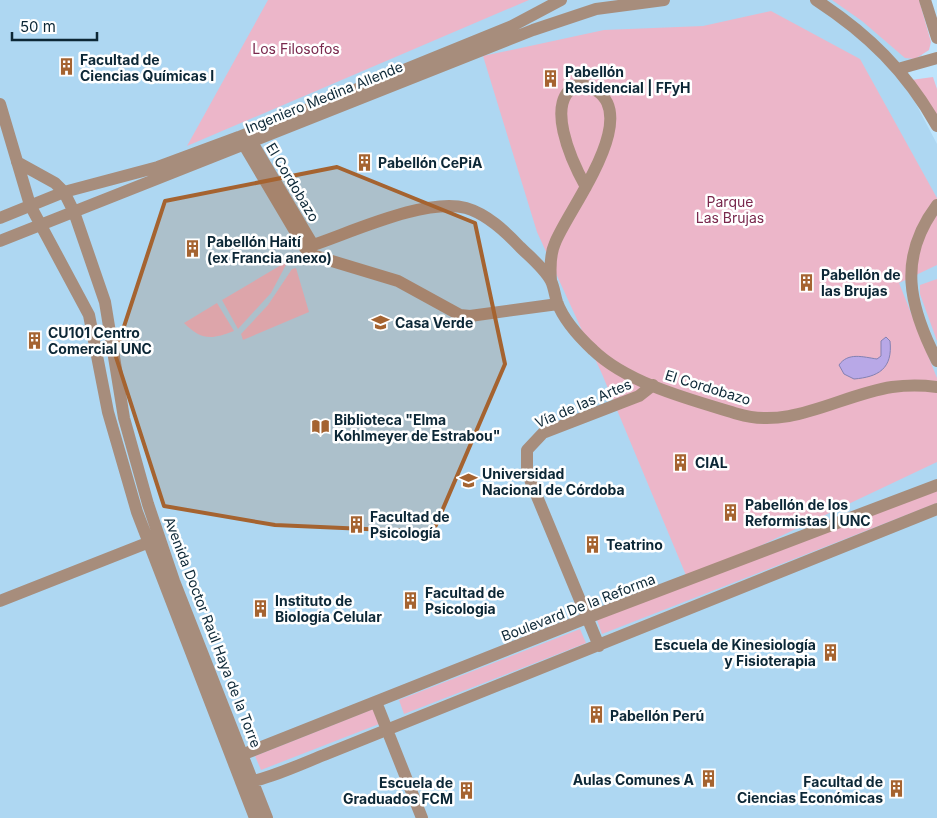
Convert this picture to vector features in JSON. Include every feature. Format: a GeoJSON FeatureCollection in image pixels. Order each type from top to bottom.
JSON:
{"type":"FeatureCollection","features":[{"type":"Feature","properties":{"kind":"street","name":"Ingeniero Medina Allende"},"geometry":{"type":"LineString","coordinates":[[0,241],[246,140],[512,26],[561,0]]}},
{"type":"Feature","properties":{"kind":"street","name":"Ingeniero Medina Allende"},"geometry":{"type":"LineString","coordinates":[[0,218],[64,192],[158,167],[246,140],[525,33],[595,4],[664,0]]}},
{"type":"Feature","properties":{"kind":"street"},"geometry":{"type":"LineString","coordinates":[[816,0],[867,36],[898,69],[925,104],[937,126]]}},
{"type":"Feature","properties":{"kind":"street"},"geometry":{"type":"LineString","coordinates":[[925,0],[937,38]]}},
{"type":"Feature","properties":{"kind":"street"},"geometry":{"type":"LineString","coordinates":[[898,69],[937,58]]}},
{"type":"Feature","properties":{"kind":"street"},"geometry":{"type":"LineString","coordinates":[[551,280],[551,256],[554,243],[586,187],[604,150],[612,117],[609,108],[596,91],[580,84],[569,90],[562,101],[560,109],[569,151],[586,187]]}},
{"type":"Feature","properties":{"kind":"street","name":"Avenida Doctor Raúl Haya de la Torre"},"geometry":{"type":"LineString","coordinates":[[0,104],[30,205],[89,315],[108,412],[147,543],[234,764],[247,781],[267,818]]}},
{"type":"Feature","properties":{"kind":"street","name":"El Cordobazo"},"geometry":{"type":"LineString","coordinates":[[246,140],[309,246],[312,255],[398,281],[460,314],[470,316],[558,304]]}},
{"type":"Feature","properties":{"kind":"street","name":"Avenida Doctor Raúl Haya de la Torre"},"geometry":{"type":"LineString","coordinates":[[16,162],[56,183],[64,192],[74,212],[105,302],[111,329],[121,401],[148,504],[174,581],[244,754],[247,781],[255,818]]}},
{"type":"Feature","properties":{"kind":"street"},"geometry":{"type":"LineString","coordinates":[[937,205],[925,220],[917,238],[912,257],[911,285],[919,322],[937,361]]}},
{"type":"Feature","properties":{"kind":"street","name":"El Cordobazo"},"geometry":{"type":"LineString","coordinates":[[309,246],[421,209],[451,206],[482,214],[498,226],[551,280],[558,304],[572,327],[595,352],[618,368],[653,385],[740,414],[758,418],[794,416],[890,387],[937,387]]}},
{"type":"Feature","properties":{"kind":"street","name":"Vía de las Artes"},"geometry":{"type":"LineString","coordinates":[[598,646],[530,482],[527,470],[528,450],[543,433],[639,396],[653,385]]}},
{"type":"Feature","properties":{"kind":"street","name":"Boulevard De la Reforma"},"geometry":{"type":"LineString","coordinates":[[234,764],[244,754],[587,618],[937,485]]}},
{"type":"Feature","properties":{"kind":"street"},"geometry":{"type":"LineString","coordinates":[[247,781],[308,761],[937,509]]}},
{"type":"Feature","properties":{"kind":"street"},"geometry":{"type":"LineString","coordinates":[[0,601],[147,543]]}},
{"type":"Feature","properties":{"kind":"street"},"geometry":{"type":"LineString","coordinates":[[376,702],[422,818]]}},
{"type":"Feature","properties":{"kind":"highlighted area"},"geometry":{"type":"Polygon","coordinates":[[[337,167],[475,223],[505,364],[433,532],[275,525],[164,506],[115,354],[165,201],[337,167]]]}},
{"type":"Feature","properties":{"kind":"shaded area","name":"Universidad Nacional de Córdoba"},"geometry":{"type":"Polygon","coordinates":[[[0,0],[910,0],[926,45],[920,60],[901,81],[915,102],[937,144],[937,818],[0,818],[0,0]]]}},
{"type":"Feature","properties":{"kind":"shaded area"},"geometry":{"type":"Polygon","coordinates":[[[886,337],[890,341],[890,351],[889,358],[882,370],[870,376],[854,379],[844,374],[839,365],[847,358],[856,356],[877,359],[881,356],[881,341],[886,337]]]}},
{"type":"Feature","properties":{"kind":"green space","name":"Los Filosofos"},"geometry":{"type":"Polygon","coordinates":[[[268,0],[529,0],[187,146],[268,0]]]}},
{"type":"Feature","properties":{"kind":"green space"},"geometry":{"type":"Polygon","coordinates":[[[832,0],[919,0],[931,42],[929,50],[915,59],[905,58],[862,21],[832,0]]]}},
{"type":"Feature","properties":{"kind":"green space","name":"Parque Las Brujas"},"geometry":{"type":"Polygon","coordinates":[[[771,11],[860,59],[937,198],[937,265],[899,283],[937,378],[937,462],[688,580],[602,374],[537,232],[483,56],[604,30],[703,26],[771,11]]]}},
{"type":"Feature","properties":{"kind":"green space"},"geometry":{"type":"Polygon","coordinates":[[[933,77],[937,89],[937,119],[911,80],[933,77]]]}},
{"type":"Feature","properties":{"kind":"green space"},"geometry":{"type":"Polygon","coordinates":[[[288,261],[271,293],[238,329],[222,300],[288,261]]]}},
{"type":"Feature","properties":{"kind":"green space"},"geometry":{"type":"Polygon","coordinates":[[[296,268],[309,312],[243,340],[241,334],[268,305],[292,269],[296,268]]]}},
{"type":"Feature","properties":{"kind":"green space"},"geometry":{"type":"Polygon","coordinates":[[[937,279],[937,341],[920,294],[920,285],[937,279]]]}},
{"type":"Feature","properties":{"kind":"green space"},"geometry":{"type":"Polygon","coordinates":[[[217,303],[234,331],[219,336],[207,337],[196,333],[184,323],[217,303]]]}},
{"type":"Feature","properties":{"kind":"green space"},"geometry":{"type":"Polygon","coordinates":[[[937,488],[937,503],[602,634],[597,620],[937,488]]]}},
{"type":"Feature","properties":{"kind":"green space"},"geometry":{"type":"Polygon","coordinates":[[[580,629],[586,643],[404,714],[399,700],[580,629]]]}},
{"type":"Feature","properties":{"kind":"green space"},"geometry":{"type":"Polygon","coordinates":[[[373,709],[379,724],[261,770],[255,756],[373,709]]]}},
{"type":"Feature","properties":{"kind":"place","name":"Facultad de Ciencias Químicas I"},"geometry":{"type":"Point","coordinates":[66,67]}},
{"type":"Feature","properties":{"kind":"place","name":"Pabellón Residencial | FFyH"},"geometry":{"type":"Point","coordinates":[551,79]}},
{"type":"Feature","properties":{"kind":"place","name":"Pabellón CePiA"},"geometry":{"type":"Point","coordinates":[364,162]}},
{"type":"Feature","properties":{"kind":"place","name":"Pabellón Haití (ex Francia anexo)"},"geometry":{"type":"Point","coordinates":[193,249]}},
{"type":"Feature","properties":{"kind":"place","name":"Pabellón de las Brujas"},"geometry":{"type":"Point","coordinates":[807,282]}},
{"type":"Feature","properties":{"kind":"place","name":"Casa Verde"},"geometry":{"type":"Point","coordinates":[381,322]}},
{"type":"Feature","properties":{"kind":"place","name":"CU101 Centro Comercial UNC"},"geometry":{"type":"Point","coordinates":[34,340]}},
{"type":"Feature","properties":{"kind":"place","name":"Biblioteca \"Elma Kohlmeyer de Estrabou\""},"geometry":{"type":"Point","coordinates":[320,427]}},
{"type":"Feature","properties":{"kind":"place","name":"CIAL"},"geometry":{"type":"Point","coordinates":[681,462]}},
{"type":"Feature","properties":{"kind":"place","name":"Universidad Nacional de Córdoba"},"geometry":{"type":"Point","coordinates":[468,481]}},
{"type":"Feature","properties":{"kind":"place","name":"Pabellón de los Reformistas | UNC"},"geometry":{"type":"Point","coordinates":[731,512]}},
{"type":"Feature","properties":{"kind":"place","name":"Facultad de Psicología"},"geometry":{"type":"Point","coordinates":[356,524]}},
{"type":"Feature","properties":{"kind":"place","name":"Teatrino"},"geometry":{"type":"Point","coordinates":[592,544]}},
{"type":"Feature","properties":{"kind":"place","name":"Facultad de Psicologia"},"geometry":{"type":"Point","coordinates":[411,600]}},
{"type":"Feature","properties":{"kind":"place","name":"Instituto de Biología Celular"},"geometry":{"type":"Point","coordinates":[261,608]}},
{"type":"Feature","properties":{"kind":"place","name":"Escuela de Kinesiología y Fisioterapia"},"geometry":{"type":"Point","coordinates":[830,652]}},
{"type":"Feature","properties":{"kind":"place","name":"Pabellón Perú"},"geometry":{"type":"Point","coordinates":[596,715]}},
{"type":"Feature","properties":{"kind":"place","name":"Aulas Comunes A"},"geometry":{"type":"Point","coordinates":[708,779]}},
{"type":"Feature","properties":{"kind":"place","name":"Facultad de Ciencias Económicas"},"geometry":{"type":"Point","coordinates":[897,789]}},
{"type":"Feature","properties":{"kind":"place","name":"Escuela de Graduados FCM"},"geometry":{"type":"Point","coordinates":[467,790]}}]}
